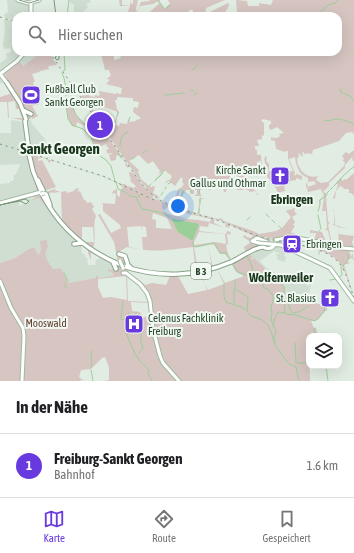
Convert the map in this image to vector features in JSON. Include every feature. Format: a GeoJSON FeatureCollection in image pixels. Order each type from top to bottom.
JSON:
{"type":"FeatureCollection","features":[{"type":"Feature","properties":{"kind":"highway","name":"B 3"},"geometry":{"type":"LineString","coordinates":[[6,83],[18,101],[24,120],[29,153],[42,193],[65,228],[83,244],[112,262],[145,272],[170,274]]}},
{"type":"Feature","properties":{"kind":"highway","name":"B 3"},"geometry":{"type":"LineString","coordinates":[[6,83],[22,108],[29,153]]}},
{"type":"Feature","properties":{"kind":"highway"},"geometry":{"type":"LineString","coordinates":[[22,108],[25,112],[30,114],[27,114],[24,120]]}},
{"type":"Feature","properties":{"kind":"highway","name":"B 3"},"geometry":{"type":"LineString","coordinates":[[52,210],[65,226],[84,243],[102,255],[123,266],[153,273],[170,274],[202,272],[231,262],[267,244]]}},
{"type":"Feature","properties":{"kind":"highway"},"geometry":{"type":"LineString","coordinates":[[76,238],[77,242],[75,244],[83,244]]}},
{"type":"Feature","properties":{"kind":"highway"},"geometry":{"type":"LineString","coordinates":[[123,266],[126,258],[131,268]]}},
{"type":"Feature","properties":{"kind":"highway"},"geometry":{"type":"LineString","coordinates":[[112,262],[115,264],[116,269]]}},
{"type":"Feature","properties":{"kind":"highway"},"geometry":{"type":"LineString","coordinates":[[123,266],[127,262]]}},
{"type":"Feature","properties":{"kind":"highway"},"geometry":{"type":"LineString","coordinates":[[116,269],[116,265],[123,266]]}},
{"type":"Feature","properties":{"kind":"main road"},"geometry":{"type":"LineString","coordinates":[[19,0],[31,2],[38,0]]}},
{"type":"Feature","properties":{"kind":"main road"},"geometry":{"type":"LineString","coordinates":[[31,2],[31,12]]}},
{"type":"Feature","properties":{"kind":"main road"},"geometry":{"type":"LineString","coordinates":[[1,74],[21,56]]}},
{"type":"Feature","properties":{"kind":"main road","name":"B 3"},"geometry":{"type":"LineString","coordinates":[[1,74],[6,83]]}},
{"type":"Feature","properties":{"kind":"main road"},"geometry":{"type":"LineString","coordinates":[[0,204],[42,193]]}},
{"type":"Feature","properties":{"kind":"main road"},"geometry":{"type":"LineString","coordinates":[[267,244],[298,238],[353,249]]}},
{"type":"Feature","properties":{"kind":"main road"},"geometry":{"type":"LineString","coordinates":[[253,241],[285,247],[330,268],[354,301]]}},
{"type":"Feature","properties":{"kind":"main road"},"geometry":{"type":"LineString","coordinates":[[116,269],[118,272],[123,266],[143,287],[149,297],[154,335],[162,359],[179,381]]}},
{"type":"Feature","properties":{"kind":"main road"},"geometry":{"type":"LineString","coordinates":[[0,281],[11,308],[23,328],[22,381]]}},
{"type":"Feature","properties":{"kind":"shaded area"},"geometry":{"type":"Polygon","coordinates":[[[7,0],[20,0],[32,3],[32,12],[12,12],[12,56],[36,56],[23,66],[6,76],[6,81],[0,84],[0,63],[7,58],[6,54],[11,52],[10,48],[4,49],[3,45],[5,31],[4,19],[11,20],[4,17],[4,15],[8,12],[7,0]]]}},
{"type":"Feature","properties":{"kind":"shaded area"},"geometry":{"type":"Polygon","coordinates":[[[69,0],[90,0],[91,2],[86,4],[88,7],[83,12],[74,12],[74,4],[71,4],[69,0]]]}},
{"type":"Feature","properties":{"kind":"shaded area"},"geometry":{"type":"Polygon","coordinates":[[[12,120],[24,123],[26,147],[28,151],[25,148],[23,150],[28,154],[38,195],[21,201],[23,203],[19,201],[19,206],[28,203],[28,199],[39,198],[58,222],[53,228],[58,223],[77,241],[76,243],[81,245],[82,254],[85,254],[85,257],[87,257],[88,265],[95,265],[96,259],[98,260],[99,257],[113,265],[113,269],[108,269],[112,272],[113,277],[98,278],[96,276],[97,278],[68,283],[61,268],[53,269],[46,257],[45,251],[48,247],[47,240],[39,255],[36,253],[35,247],[15,258],[0,263],[0,206],[16,202],[0,205],[0,184],[10,183],[10,181],[13,181],[14,175],[16,174],[20,165],[0,165],[0,133],[11,133],[12,120]]]}},
{"type":"Feature","properties":{"kind":"shaded area"},"geometry":{"type":"Polygon","coordinates":[[[27,120],[31,120],[32,124],[44,138],[47,148],[39,152],[31,149],[27,120]]]}},
{"type":"Feature","properties":{"kind":"shaded area"},"geometry":{"type":"Polygon","coordinates":[[[104,129],[144,185],[156,197],[166,204],[180,210],[220,220],[258,236],[326,252],[263,238],[220,221],[176,210],[106,178],[31,154],[106,177],[167,205],[155,197],[141,183],[104,129]]]}},
{"type":"Feature","properties":{"kind":"shaded area"},"geometry":{"type":"Polygon","coordinates":[[[171,218],[199,224],[193,240],[178,232],[171,218]]]}},
{"type":"Feature","properties":{"kind":"shaded area"},"geometry":{"type":"Polygon","coordinates":[[[277,244],[288,249],[284,256],[286,257],[285,262],[278,260],[276,254],[281,254],[274,251],[260,261],[264,266],[277,274],[292,276],[292,280],[296,280],[300,284],[306,283],[307,286],[311,284],[308,299],[309,301],[318,303],[309,302],[306,298],[286,300],[285,286],[274,277],[275,273],[263,267],[249,254],[260,248],[277,244]]]}},
{"type":"Feature","properties":{"kind":"green space"},"geometry":{"type":"Polygon","coordinates":[[[119,0],[122,0],[122,5],[130,6],[120,6],[119,0]]]}},
{"type":"Feature","properties":{"kind":"green space"},"geometry":{"type":"Polygon","coordinates":[[[131,0],[131,3],[133,4],[133,0],[138,0],[136,9],[137,12],[128,11],[131,0]]]}},
{"type":"Feature","properties":{"kind":"green space"},"geometry":{"type":"Polygon","coordinates":[[[150,0],[160,0],[164,9],[170,4],[168,0],[225,0],[206,8],[206,12],[193,12],[192,9],[188,12],[150,12],[160,3],[158,1],[153,4],[140,6],[137,12],[141,2],[150,0]]]}},
{"type":"Feature","properties":{"kind":"green space"},"geometry":{"type":"Polygon","coordinates":[[[236,0],[247,1],[248,6],[259,6],[259,3],[271,5],[273,0],[354,0],[354,134],[352,132],[346,133],[339,141],[313,150],[312,154],[306,153],[306,155],[302,151],[303,157],[298,153],[299,157],[297,158],[298,166],[299,165],[301,171],[312,177],[318,176],[316,180],[321,183],[328,182],[344,166],[345,163],[342,156],[346,152],[349,154],[354,150],[354,161],[352,160],[352,157],[345,165],[345,168],[329,183],[329,186],[322,193],[321,189],[308,192],[308,187],[316,184],[314,181],[308,182],[308,178],[302,175],[297,167],[295,157],[289,159],[295,173],[294,174],[296,176],[296,174],[302,176],[302,180],[296,178],[296,180],[289,181],[290,183],[287,183],[286,180],[290,179],[288,174],[286,175],[283,171],[293,171],[288,158],[288,151],[285,152],[276,149],[275,141],[271,140],[271,137],[278,138],[280,136],[279,134],[284,133],[277,127],[271,130],[269,125],[271,124],[271,121],[263,119],[261,121],[264,123],[264,136],[262,135],[262,139],[257,140],[259,146],[255,146],[255,149],[257,150],[257,155],[260,155],[260,153],[262,167],[266,166],[264,159],[265,156],[267,157],[266,161],[269,164],[269,171],[273,172],[271,172],[273,179],[271,181],[275,184],[274,186],[265,174],[269,172],[267,167],[261,169],[261,161],[257,162],[258,170],[256,173],[256,170],[250,167],[252,169],[250,171],[248,170],[246,181],[243,178],[233,175],[232,179],[234,180],[233,182],[239,184],[238,188],[251,187],[254,182],[259,181],[260,183],[254,184],[252,187],[258,194],[256,195],[257,193],[255,191],[250,192],[244,189],[237,190],[237,184],[233,183],[230,187],[227,187],[226,192],[224,192],[223,187],[216,181],[216,179],[207,179],[211,189],[209,190],[208,187],[200,190],[200,195],[203,195],[200,196],[201,198],[205,199],[201,199],[199,214],[218,219],[221,218],[224,221],[259,234],[276,231],[282,228],[291,217],[286,211],[294,208],[294,211],[297,214],[292,217],[295,222],[293,225],[295,226],[291,232],[294,234],[295,233],[296,239],[293,240],[296,240],[296,244],[287,242],[288,239],[283,239],[282,241],[259,236],[272,240],[259,243],[261,244],[243,256],[232,262],[247,253],[222,264],[213,267],[196,271],[193,247],[143,250],[142,237],[147,237],[146,227],[142,226],[142,230],[141,226],[127,227],[129,247],[140,249],[127,247],[120,251],[126,255],[130,266],[150,271],[138,269],[115,262],[94,250],[84,242],[94,242],[93,227],[82,227],[82,240],[74,234],[62,220],[61,192],[66,191],[67,193],[78,188],[79,189],[77,192],[80,191],[84,200],[87,203],[91,202],[94,207],[92,209],[96,216],[94,224],[95,240],[93,248],[118,262],[114,242],[98,215],[100,214],[111,233],[121,228],[120,225],[103,211],[103,204],[101,203],[115,204],[116,194],[112,194],[113,191],[117,189],[117,195],[120,197],[120,191],[123,187],[116,182],[173,209],[121,184],[126,184],[125,185],[134,188],[136,186],[130,181],[130,171],[131,173],[133,172],[143,186],[151,193],[140,180],[103,128],[100,121],[94,115],[76,89],[81,96],[87,95],[88,92],[90,93],[89,96],[99,96],[99,91],[116,94],[118,92],[118,94],[121,94],[122,88],[106,84],[110,80],[106,78],[111,75],[109,70],[105,70],[102,56],[114,56],[114,60],[121,58],[120,56],[342,56],[342,12],[237,12],[236,0]],[[117,97],[117,100],[115,100],[119,112],[115,125],[119,126],[120,123],[127,124],[130,117],[129,122],[136,121],[137,119],[138,120],[141,118],[133,112],[134,107],[138,108],[139,102],[133,101],[133,98],[117,97]],[[90,101],[95,114],[108,121],[107,123],[110,127],[112,127],[113,125],[111,125],[113,124],[109,122],[114,124],[118,112],[90,101]],[[139,155],[129,161],[139,170],[138,172],[141,179],[149,186],[155,187],[153,193],[160,197],[158,197],[160,199],[178,208],[182,198],[179,208],[198,213],[200,196],[194,196],[197,194],[197,190],[195,190],[195,188],[191,187],[191,190],[194,190],[194,194],[191,194],[191,196],[190,190],[186,190],[182,197],[180,196],[182,191],[180,190],[178,198],[175,197],[179,188],[180,189],[184,184],[181,177],[175,186],[169,181],[165,183],[170,180],[172,176],[164,170],[160,174],[160,171],[153,161],[148,164],[139,155]],[[152,194],[154,196],[152,198],[154,199],[155,197],[156,200],[157,199],[172,207],[152,194]],[[167,207],[165,210],[162,210],[168,214],[188,217],[179,218],[198,219],[210,222],[211,219],[180,212],[167,207]],[[172,207],[214,219],[214,223],[223,227],[209,223],[208,227],[200,226],[199,231],[226,234],[227,231],[231,232],[230,234],[233,235],[227,234],[228,244],[226,245],[231,260],[246,252],[244,247],[251,242],[243,237],[244,235],[251,238],[253,236],[230,225],[229,228],[225,226],[226,224],[223,222],[246,231],[220,220],[172,207]],[[153,213],[152,219],[156,220],[156,228],[172,229],[167,218],[153,213]],[[199,232],[194,245],[215,242],[226,244],[225,234],[199,232]],[[214,244],[208,245],[213,267],[230,260],[225,254],[220,254],[214,244]],[[208,245],[194,247],[198,270],[212,267],[208,245]]]}},
{"type":"Feature","properties":{"kind":"green space"},"geometry":{"type":"Polygon","coordinates":[[[228,3],[228,8],[225,12],[210,12],[228,3]]]}},
{"type":"Feature","properties":{"kind":"green space"},"geometry":{"type":"Polygon","coordinates":[[[36,56],[51,56],[57,65],[49,66],[49,69],[32,74],[39,104],[32,106],[38,116],[32,119],[31,114],[28,112],[27,113],[30,115],[31,119],[26,119],[24,110],[18,99],[23,115],[18,100],[13,93],[20,106],[24,119],[12,118],[22,118],[19,109],[16,109],[15,101],[8,102],[8,118],[7,102],[0,102],[0,97],[10,94],[3,79],[7,84],[3,78],[6,76],[3,71],[19,61],[23,66],[36,56]]]}},
{"type":"Feature","properties":{"kind":"green space"},"geometry":{"type":"Polygon","coordinates":[[[66,102],[67,105],[74,108],[75,114],[89,128],[77,122],[76,127],[72,126],[68,118],[66,102]]]}},
{"type":"Feature","properties":{"kind":"green space"},"geometry":{"type":"Polygon","coordinates":[[[94,127],[98,130],[101,127],[129,167],[128,168],[120,155],[116,156],[116,160],[111,161],[109,155],[112,154],[108,154],[106,150],[109,149],[105,146],[107,146],[106,144],[100,147],[100,151],[99,144],[96,145],[93,140],[98,149],[97,150],[91,139],[95,137],[90,132],[94,127]]]}},
{"type":"Feature","properties":{"kind":"green space"},"geometry":{"type":"Polygon","coordinates":[[[30,154],[41,157],[38,161],[42,160],[56,187],[47,190],[43,189],[42,191],[30,154]]]}},
{"type":"Feature","properties":{"kind":"green space","name":"Mooswald"},"geometry":{"type":"Polygon","coordinates":[[[29,157],[34,177],[50,209],[81,243],[123,268],[143,272],[197,273],[249,254],[253,257],[250,260],[254,258],[265,268],[263,273],[266,274],[268,270],[275,273],[274,277],[285,286],[286,300],[293,298],[306,298],[309,302],[320,304],[320,306],[323,307],[324,303],[327,304],[327,311],[325,311],[318,320],[311,321],[314,328],[316,328],[317,333],[306,333],[306,369],[310,369],[310,381],[104,381],[109,380],[109,367],[105,357],[91,369],[81,370],[79,377],[84,381],[0,381],[0,263],[15,258],[35,247],[36,252],[39,255],[41,250],[40,241],[47,240],[48,247],[46,250],[46,256],[53,269],[61,268],[68,283],[96,278],[96,276],[98,276],[98,278],[113,276],[112,272],[108,271],[108,269],[111,270],[114,268],[113,265],[91,251],[91,260],[88,250],[81,245],[81,249],[80,245],[74,245],[77,241],[58,223],[52,228],[58,222],[39,198],[33,200],[32,199],[37,198],[32,197],[18,200],[37,192],[28,159],[29,157]],[[231,263],[217,269],[225,283],[244,276],[236,272],[231,263]],[[217,269],[198,274],[202,280],[198,278],[194,279],[193,276],[197,275],[196,274],[178,276],[188,294],[207,290],[204,283],[208,290],[224,284],[217,269]],[[128,270],[129,273],[145,285],[152,283],[166,285],[170,276],[128,270]],[[127,275],[128,301],[149,302],[146,293],[127,275]],[[126,276],[98,279],[98,287],[103,298],[111,297],[127,300],[126,276]],[[131,302],[132,311],[140,312],[142,318],[150,315],[149,303],[131,302]]]}},
{"type":"Feature","properties":{"kind":"green space"},"geometry":{"type":"Polygon","coordinates":[[[354,173],[354,196],[349,193],[349,189],[343,189],[344,188],[340,186],[336,191],[335,199],[333,198],[338,185],[336,183],[341,178],[342,181],[345,179],[346,180],[354,173]]]}},
{"type":"Feature","properties":{"kind":"green space"},"geometry":{"type":"Polygon","coordinates":[[[284,185],[285,191],[278,193],[274,186],[284,185]]]}},
{"type":"Feature","properties":{"kind":"green space"},"geometry":{"type":"Polygon","coordinates":[[[55,189],[56,190],[54,191],[59,192],[47,194],[59,217],[57,215],[43,193],[55,189]]]}},
{"type":"Feature","properties":{"kind":"green space"},"geometry":{"type":"Polygon","coordinates":[[[324,192],[327,194],[328,222],[330,222],[328,225],[332,244],[339,246],[338,234],[354,236],[354,240],[352,241],[354,250],[349,252],[352,257],[352,252],[354,261],[352,258],[349,259],[347,262],[351,263],[344,265],[353,293],[344,270],[335,259],[317,249],[297,244],[319,249],[320,244],[297,240],[296,236],[315,238],[316,233],[310,233],[310,230],[322,232],[327,244],[330,241],[328,231],[325,229],[327,228],[326,211],[322,211],[324,198],[320,200],[319,208],[319,200],[324,197],[324,192]]]}},
{"type":"Feature","properties":{"kind":"green space"},"geometry":{"type":"Polygon","coordinates":[[[332,210],[334,210],[335,225],[348,229],[338,227],[332,224],[334,224],[334,211],[332,210]]]}},
{"type":"Feature","properties":{"kind":"waterway"},"geometry":{"type":"LineString","coordinates":[[68,12],[69,0]]}},
{"type":"Feature","properties":{"kind":"waterway"},"geometry":{"type":"LineString","coordinates":[[157,0],[164,8]]}},
{"type":"Feature","properties":{"kind":"waterway"},"geometry":{"type":"LineString","coordinates":[[320,12],[328,5],[335,3],[338,0]]}},
{"type":"Feature","properties":{"kind":"waterway"},"geometry":{"type":"LineString","coordinates":[[165,9],[170,5]]}},
{"type":"Feature","properties":{"kind":"waterway"},"geometry":{"type":"LineString","coordinates":[[63,71],[65,70],[64,56]]}},
{"type":"Feature","properties":{"kind":"waterway"},"geometry":{"type":"LineString","coordinates":[[62,73],[64,77],[67,105],[73,108],[76,115],[89,129],[93,143],[100,156],[111,166],[115,181]]}},
{"type":"Feature","properties":{"kind":"waterway"},"geometry":{"type":"LineString","coordinates":[[341,92],[350,96],[354,101]]}},
{"type":"Feature","properties":{"kind":"waterway"},"geometry":{"type":"LineString","coordinates":[[165,95],[184,93]]}},
{"type":"Feature","properties":{"kind":"waterway"},"geometry":{"type":"LineString","coordinates":[[66,105],[68,119],[72,125],[83,129],[91,137]]}},
{"type":"Feature","properties":{"kind":"waterway"},"geometry":{"type":"LineString","coordinates":[[117,116],[118,112]]}},
{"type":"Feature","properties":{"kind":"waterway"},"geometry":{"type":"LineString","coordinates":[[128,122],[130,117]]}},
{"type":"Feature","properties":{"kind":"waterway"},"geometry":{"type":"LineString","coordinates":[[324,120],[328,121],[339,119],[354,124]]}},
{"type":"Feature","properties":{"kind":"waterway"},"geometry":{"type":"LineString","coordinates":[[99,134],[102,130]]}},
{"type":"Feature","properties":{"kind":"waterway"},"geometry":{"type":"LineString","coordinates":[[120,146],[121,138],[128,132]]}},
{"type":"Feature","properties":{"kind":"waterway"},"geometry":{"type":"LineString","coordinates":[[118,152],[121,158]]}},
{"type":"Feature","properties":{"kind":"waterway"},"geometry":{"type":"LineString","coordinates":[[344,175],[352,168]]}},
{"type":"Feature","properties":{"kind":"waterway"},"geometry":{"type":"LineString","coordinates":[[162,174],[164,170]]}},
{"type":"Feature","properties":{"kind":"waterway"},"geometry":{"type":"LineString","coordinates":[[158,178],[162,174]]}},
{"type":"Feature","properties":{"kind":"waterway"},"geometry":{"type":"LineString","coordinates":[[334,186],[344,175]]}},
{"type":"Feature","properties":{"kind":"waterway"},"geometry":{"type":"LineString","coordinates":[[116,182],[118,189],[130,196],[136,197],[142,209],[158,212],[170,217]]}},
{"type":"Feature","properties":{"kind":"waterway"},"geometry":{"type":"LineString","coordinates":[[330,190],[333,187]]}},
{"type":"Feature","properties":{"kind":"waterway"},"geometry":{"type":"LineString","coordinates":[[199,190],[200,194]]}},
{"type":"Feature","properties":{"kind":"waterway"},"geometry":{"type":"LineString","coordinates":[[182,196],[183,192]]}},
{"type":"Feature","properties":{"kind":"waterway"},"geometry":{"type":"LineString","coordinates":[[318,211],[320,200],[324,197]]}},
{"type":"Feature","properties":{"kind":"waterway"},"geometry":{"type":"LineString","coordinates":[[179,208],[180,204]]}},
{"type":"Feature","properties":{"kind":"waterway"},"geometry":{"type":"LineString","coordinates":[[266,214],[269,217]]}},
{"type":"Feature","properties":{"kind":"waterway"},"geometry":{"type":"LineString","coordinates":[[318,215],[321,229]]}},
{"type":"Feature","properties":{"kind":"waterway"},"geometry":{"type":"LineString","coordinates":[[247,220],[250,217]]}},
{"type":"Feature","properties":{"kind":"waterway"},"geometry":{"type":"LineString","coordinates":[[272,220],[275,223]]}},
{"type":"Feature","properties":{"kind":"waterway"},"geometry":{"type":"LineString","coordinates":[[193,242],[193,246],[196,247],[214,243],[220,253],[226,253],[231,260]]}},
{"type":"Feature","properties":{"kind":"waterway"},"geometry":{"type":"LineString","coordinates":[[343,266],[349,259],[347,254]]}},
{"type":"Feature","properties":{"kind":"waterway"},"geometry":{"type":"LineString","coordinates":[[247,256],[253,272]]}},
{"type":"Feature","properties":{"kind":"waterway"},"geometry":{"type":"LineString","coordinates":[[232,263],[238,272],[254,278]]}},
{"type":"Feature","properties":{"kind":"waterway"},"geometry":{"type":"LineString","coordinates":[[338,278],[342,275],[341,267]]}},
{"type":"Feature","properties":{"kind":"waterway"},"geometry":{"type":"LineString","coordinates":[[64,273],[68,281]]}},
{"type":"Feature","properties":{"kind":"waterway"},"geometry":{"type":"LineString","coordinates":[[253,273],[256,279],[262,282],[264,288],[268,289],[273,296],[271,320],[276,331],[274,337],[275,345],[289,364],[296,367],[300,381]]}},
{"type":"Feature","properties":{"kind":"waterway"},"geometry":{"type":"LineString","coordinates":[[263,273],[277,279],[284,287],[285,313]]}},
{"type":"Feature","properties":{"kind":"waterway"},"geometry":{"type":"LineString","coordinates":[[330,280],[337,279]]}},
{"type":"Feature","properties":{"kind":"waterway"},"geometry":{"type":"LineString","coordinates":[[235,280],[235,289],[248,297]]}},
{"type":"Feature","properties":{"kind":"waterway"},"geometry":{"type":"LineString","coordinates":[[224,284],[224,297],[226,302],[244,308],[248,312]]}},
{"type":"Feature","properties":{"kind":"waterway"},"geometry":{"type":"LineString","coordinates":[[234,289],[234,304]]}},
{"type":"Feature","properties":{"kind":"waterway"},"geometry":{"type":"LineString","coordinates":[[286,314],[315,321],[324,312],[327,296]]}},
{"type":"Feature","properties":{"kind":"waterway"},"geometry":{"type":"LineString","coordinates":[[247,311],[248,298]]}},
{"type":"Feature","properties":{"kind":"waterway"},"geometry":{"type":"LineString","coordinates":[[286,300],[292,313]]}},
{"type":"Feature","properties":{"kind":"waterway"},"geometry":{"type":"LineString","coordinates":[[122,309],[123,301]]}},
{"type":"Feature","properties":{"kind":"waterway"},"geometry":{"type":"LineString","coordinates":[[299,312],[308,306]]}},
{"type":"Feature","properties":{"kind":"waterway"},"geometry":{"type":"LineString","coordinates":[[121,318],[122,310]]}},
{"type":"Feature","properties":{"kind":"waterway"},"geometry":{"type":"LineString","coordinates":[[273,327],[278,312],[285,313]]}},
{"type":"Feature","properties":{"kind":"waterway"},"geometry":{"type":"LineString","coordinates":[[293,313],[298,312]]}},
{"type":"Feature","properties":{"kind":"waterway"},"geometry":{"type":"LineString","coordinates":[[248,313],[253,317]]}},
{"type":"Feature","properties":{"kind":"waterway"},"geometry":{"type":"LineString","coordinates":[[136,314],[135,316],[137,319]]}},
{"type":"Feature","properties":{"kind":"waterway"},"geometry":{"type":"LineString","coordinates":[[254,317],[259,318],[266,323],[272,333],[274,342]]}},
{"type":"Feature","properties":{"kind":"waterway"},"geometry":{"type":"LineString","coordinates":[[121,319],[127,321]]}},
{"type":"Feature","properties":{"kind":"waterway"},"geometry":{"type":"LineString","coordinates":[[129,320],[130,324]]}},
{"type":"Feature","properties":{"kind":"waterway"},"geometry":{"type":"LineString","coordinates":[[138,324],[140,329]]}},
{"type":"Feature","properties":{"kind":"waterway"},"geometry":{"type":"LineString","coordinates":[[128,331],[130,325]]}},
{"type":"Feature","properties":{"kind":"waterway"},"geometry":{"type":"LineString","coordinates":[[315,328],[315,333]]}},
{"type":"Feature","properties":{"kind":"waterway"},"geometry":{"type":"LineString","coordinates":[[127,335],[139,360],[149,370]]}},
{"type":"Feature","properties":{"kind":"waterway"},"geometry":{"type":"LineString","coordinates":[[139,353],[143,348],[141,335]]}},
{"type":"Feature","properties":{"kind":"waterway"},"geometry":{"type":"LineString","coordinates":[[295,343],[296,362]]}},
{"type":"Feature","properties":{"kind":"waterway"},"geometry":{"type":"LineString","coordinates":[[91,351],[91,367]]}},
{"type":"Feature","properties":{"kind":"waterway"},"geometry":{"type":"LineString","coordinates":[[296,363],[306,363]]}},
{"type":"Feature","properties":{"kind":"waterway"},"geometry":{"type":"LineString","coordinates":[[326,369],[328,381]]}},
{"type":"Feature","properties":{"kind":"waterway"},"geometry":{"type":"LineString","coordinates":[[91,370],[93,381]]}},
{"type":"Feature","properties":{"kind":"waterway"},"geometry":{"type":"LineString","coordinates":[[149,371],[148,373],[152,381]]}},
{"type":"Feature","properties":{"kind":"tram line"},"geometry":{"type":"LineString","coordinates":[[19,0],[29,3],[39,0]]}},
{"type":"Feature","properties":{"kind":"tram line"},"geometry":{"type":"LineString","coordinates":[[54,0],[56,12]]}},
{"type":"Feature","properties":{"kind":"tram line"},"geometry":{"type":"LineString","coordinates":[[56,56],[55,58],[57,60],[59,59],[59,56]]}},
{"type":"Feature","properties":{"kind":"tram line"},"geometry":{"type":"LineString","coordinates":[[25,199],[29,201],[26,204],[20,201],[0,205],[25,199]]}},
{"type":"Feature","properties":{"kind":"railway"},"geometry":{"type":"LineString","coordinates":[[0,17],[12,21]]}},
{"type":"Feature","properties":{"kind":"railway"},"geometry":{"type":"LineString","coordinates":[[52,56],[138,179],[147,190],[157,198],[176,208],[220,221],[269,239],[313,248],[329,255],[342,267],[354,297]]}},
{"type":"Feature","properties":{"kind":"railway"},"geometry":{"type":"LineString","coordinates":[[0,144],[103,176],[156,201]]}},
{"type":"Feature","properties":{"kind":"place","name":"Fußball Club Sankt Georgen"},"geometry":{"type":"Point","coordinates":[31,95]}},
{"type":"Feature","properties":{"kind":"place","name":"Freiburg-Sankt Georgen"},"geometry":{"type":"Point","coordinates":[100,125]}},
{"type":"Feature","properties":{"kind":"place","name":"Kirche Sankt Gallus und Othmar"},"geometry":{"type":"Point","coordinates":[280,176]}},
{"type":"Feature","properties":{"kind":"place","name":"Ebringen"},"geometry":{"type":"Point","coordinates":[292,244]}},
{"type":"Feature","properties":{"kind":"place","name":"St. Blasius"},"geometry":{"type":"Point","coordinates":[330,298]}},
{"type":"Feature","properties":{"kind":"place","name":"Celenus Fachklinik Freiburg"},"geometry":{"type":"Point","coordinates":[134,324]}},
{"type":"Feature","properties":{"kind":"district","name":"Sankt Georgen"},"geometry":{"type":"Point","coordinates":[60,149]}},
{"type":"Feature","properties":{"kind":"district","name":"Ebringen"},"geometry":{"type":"Point","coordinates":[292,199]}},
{"type":"Feature","properties":{"kind":"district","name":"Wolfenweiler"},"geometry":{"type":"Point","coordinates":[281,277]}}]}
